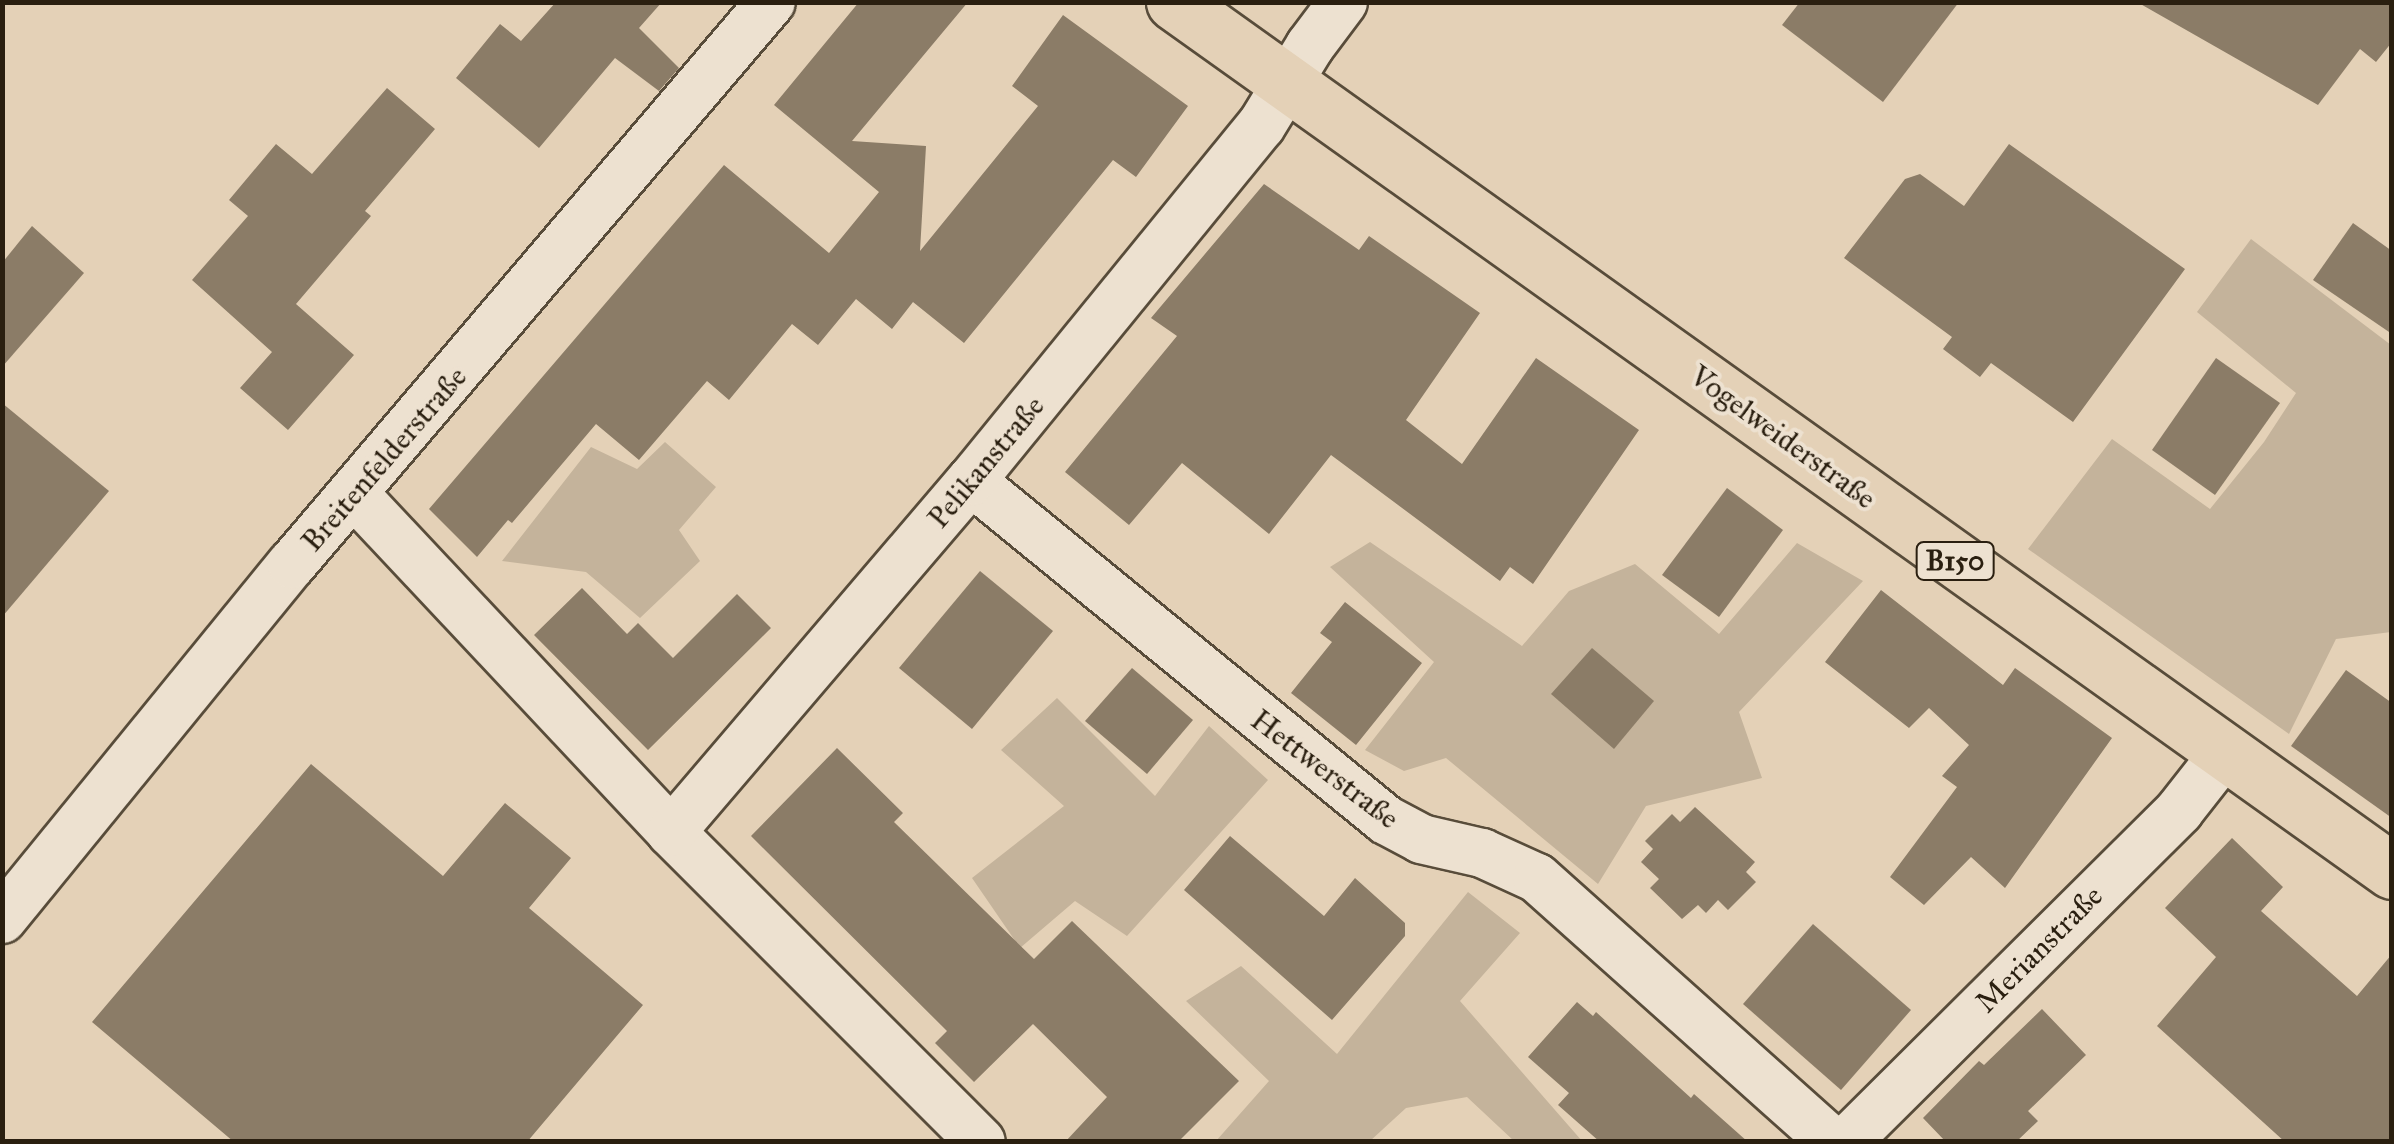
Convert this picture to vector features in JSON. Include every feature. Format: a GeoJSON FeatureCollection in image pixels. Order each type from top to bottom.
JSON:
{"type":"FeatureCollection","features":[{"type":"Feature","properties":{"kind":"main road","name":"Vogelweiderstraße"},"geometry":{"type":"LineString","coordinates":[[1174,2],[2392,871]]}},
{"type":"Feature","properties":{"kind":"street","name":"Breitenfelderstraße"},"geometry":{"type":"LineString","coordinates":[[2,919],[292,564],[355,495],[772,2]]}},
{"type":"Feature","properties":{"kind":"street","name":"Pelikanstraße"},"geometry":{"type":"LineString","coordinates":[[671,832],[971,481],[1249,141],[1343,2]]}},
{"type":"Feature","properties":{"kind":"street","name":"Hettwerstraße"},"geometry":{"type":"LineString","coordinates":[[971,481],[1386,820],[1421,839],[1482,853],[1538,878],[1832,1142]]}},
{"type":"Feature","properties":{"kind":"street"},"geometry":{"type":"LineString","coordinates":[[355,495],[671,832],[981,1142]]}},
{"type":"Feature","properties":{"kind":"street","name":"Merianstraße"},"geometry":{"type":"LineString","coordinates":[[1846,1142],[2179,811],[2226,752]]}},
{"type":"Feature","properties":{"kind":"shaded area"},"geometry":{"type":"Polygon","coordinates":[[[2251,239],[2391,345],[2391,632],[2336,639],[2289,734],[2028,549],[2112,439],[2210,509],[2264,442],[2296,393],[2197,312],[2251,239]]]}},
{"type":"Feature","properties":{"kind":"shaded area"},"geometry":{"type":"Polygon","coordinates":[[[665,442],[716,487],[679,530],[700,561],[640,618],[586,572],[502,561],[591,447],[637,469],[665,442]]]}},
{"type":"Feature","properties":{"kind":"shaded area"},"geometry":{"type":"Polygon","coordinates":[[[1370,542],[1522,646],[1569,591],[1635,564],[1719,634],[1797,543],[1863,581],[1739,712],[1762,778],[1646,806],[1598,884],[1446,758],[1404,771],[1365,750],[1434,662],[1330,567],[1370,542]]]}},
{"type":"Feature","properties":{"kind":"shaded area"},"geometry":{"type":"Polygon","coordinates":[[[1057,698],[1155,796],[1209,726],[1268,780],[1127,936],[1075,901],[1020,948],[972,878],[1064,806],[1001,750],[1057,698]]]}},
{"type":"Feature","properties":{"kind":"shaded area"},"geometry":{"type":"Polygon","coordinates":[[[1468,892],[1520,933],[1460,1001],[1582,1141],[1514,1141],[1467,1097],[1406,1108],[1370,1141],[1216,1141],[1269,1081],[1186,1001],[1241,966],[1337,1054],[1468,892]]]}},
{"type":"Feature","properties":{"kind":"building"},"geometry":{"type":"Polygon","coordinates":[[[556,2],[662,2],[639,28],[679,68],[659,91],[615,58],[539,148],[456,78],[500,24],[521,41],[556,2]]]}},
{"type":"Feature","properties":{"kind":"building"},"geometry":{"type":"Polygon","coordinates":[[[859,2],[968,2],[852,141],[926,146],[920,251],[1038,106],[1012,86],[1063,15],[1188,106],[1136,177],[1113,160],[964,343],[913,302],[892,329],[856,299],[818,345],[792,324],[729,400],[707,381],[639,460],[596,424],[512,523],[508,520],[477,557],[429,509],[724,165],[829,253],[879,192],[774,105],[859,2]]]}},
{"type":"Feature","properties":{"kind":"building"},"geometry":{"type":"Polygon","coordinates":[[[1800,2],[1959,2],[1883,102],[1782,25],[1800,2]]]}},
{"type":"Feature","properties":{"kind":"building"},"geometry":{"type":"Polygon","coordinates":[[[2137,2],[2392,2],[2392,42],[2376,62],[2360,49],[2318,105],[2137,2]]]}},
{"type":"Feature","properties":{"kind":"building"},"geometry":{"type":"Polygon","coordinates":[[[387,88],[435,129],[365,211],[371,216],[296,304],[354,355],[288,430],[240,388],[272,352],[192,280],[248,216],[229,200],[276,144],[312,174],[387,88]]]}},
{"type":"Feature","properties":{"kind":"building"},"geometry":{"type":"Polygon","coordinates":[[[2009,144],[2185,269],[2073,422],[1991,363],[1980,377],[1943,349],[1952,337],[1844,258],[1905,179],[1920,174],[1964,206],[2009,144]]]}},
{"type":"Feature","properties":{"kind":"building"},"geometry":{"type":"Polygon","coordinates":[[[1264,184],[1359,250],[1369,236],[1480,313],[1406,420],[1462,464],[1536,358],[1639,430],[1533,584],[1510,567],[1500,581],[1331,455],[1269,534],[1182,463],[1129,525],[1065,472],[1177,336],[1151,318],[1264,184]]]}},
{"type":"Feature","properties":{"kind":"building"},"geometry":{"type":"Polygon","coordinates":[[[2353,223],[2392,251],[2392,334],[2313,280],[2353,223]]]}},
{"type":"Feature","properties":{"kind":"building"},"geometry":{"type":"Polygon","coordinates":[[[32,226],[84,273],[2,367],[2,263],[32,226]]]}},
{"type":"Feature","properties":{"kind":"building"},"geometry":{"type":"Polygon","coordinates":[[[2216,358],[2280,403],[2215,495],[2152,450],[2216,358]]]}},
{"type":"Feature","properties":{"kind":"building"},"geometry":{"type":"Polygon","coordinates":[[[2,403],[109,491],[2,617],[2,403]]]}},
{"type":"Feature","properties":{"kind":"building"},"geometry":{"type":"Polygon","coordinates":[[[1727,488],[1783,530],[1719,617],[1662,575],[1727,488]]]}},
{"type":"Feature","properties":{"kind":"building"},"geometry":{"type":"Polygon","coordinates":[[[980,571],[1053,631],[972,729],[899,668],[980,571]]]}},
{"type":"Feature","properties":{"kind":"building"},"geometry":{"type":"Polygon","coordinates":[[[582,588],[627,634],[638,623],[673,658],[737,594],[771,628],[648,750],[534,635],[582,588]]]}},
{"type":"Feature","properties":{"kind":"building"},"geometry":{"type":"Polygon","coordinates":[[[1881,590],[2003,685],[2015,668],[2112,738],[2005,888],[1971,857],[1924,905],[1890,877],[1957,787],[1942,776],[1969,745],[1929,708],[1909,728],[1825,662],[1881,590]]]}},
{"type":"Feature","properties":{"kind":"building"},"geometry":{"type":"Polygon","coordinates":[[[1345,602],[1422,663],[1356,745],[1291,693],[1332,642],[1320,633],[1345,602]]]}},
{"type":"Feature","properties":{"kind":"building"},"geometry":{"type":"Polygon","coordinates":[[[1592,648],[1654,701],[1614,749],[1551,694],[1592,648]]]}},
{"type":"Feature","properties":{"kind":"building"},"geometry":{"type":"Polygon","coordinates":[[[1132,668],[1193,720],[1147,774],[1085,721],[1132,668]]]}},
{"type":"Feature","properties":{"kind":"building"},"geometry":{"type":"Polygon","coordinates":[[[2346,670],[2392,703],[2392,818],[2291,746],[2346,670]]]}},
{"type":"Feature","properties":{"kind":"building"},"geometry":{"type":"Polygon","coordinates":[[[837,748],[903,813],[894,822],[1034,959],[1072,921],[1239,1081],[1178,1142],[1065,1142],[1107,1097],[1033,1024],[974,1082],[935,1043],[947,1031],[751,836],[837,748]]]}},
{"type":"Feature","properties":{"kind":"building"},"geometry":{"type":"Polygon","coordinates":[[[311,764],[443,876],[505,803],[571,858],[529,908],[643,1005],[527,1142],[234,1142],[92,1022],[311,764]]]}},
{"type":"Feature","properties":{"kind":"building"},"geometry":{"type":"Polygon","coordinates":[[[1695,807],[1755,862],[1746,872],[1756,882],[1728,910],[1718,900],[1706,913],[1698,905],[1682,919],[1650,888],[1659,879],[1641,862],[1653,849],[1645,841],[1672,814],[1680,822],[1695,807]]]}},
{"type":"Feature","properties":{"kind":"building"},"geometry":{"type":"Polygon","coordinates":[[[1230,836],[1324,916],[1355,878],[1405,923],[1405,936],[1332,1020],[1184,890],[1230,836]]]}},
{"type":"Feature","properties":{"kind":"building"},"geometry":{"type":"Polygon","coordinates":[[[2232,838],[2283,887],[2261,911],[2357,996],[2392,954],[2392,1142],[2285,1142],[2157,1026],[2216,957],[2165,908],[2232,838]]]}},
{"type":"Feature","properties":{"kind":"building"},"geometry":{"type":"Polygon","coordinates":[[[1813,924],[1911,1010],[1841,1090],[1743,1004],[1813,924]]]}},
{"type":"Feature","properties":{"kind":"building"},"geometry":{"type":"Polygon","coordinates":[[[1577,1002],[1593,1016],[1596,1012],[1691,1098],[1694,1094],[1748,1142],[1600,1142],[1558,1105],[1569,1093],[1528,1057],[1577,1002]]]}},
{"type":"Feature","properties":{"kind":"building"},"geometry":{"type":"Polygon","coordinates":[[[2042,1009],[2086,1055],[2028,1111],[2038,1121],[2016,1142],[1946,1142],[1923,1118],[1979,1061],[1984,1065],[2042,1009]]]}}]}
